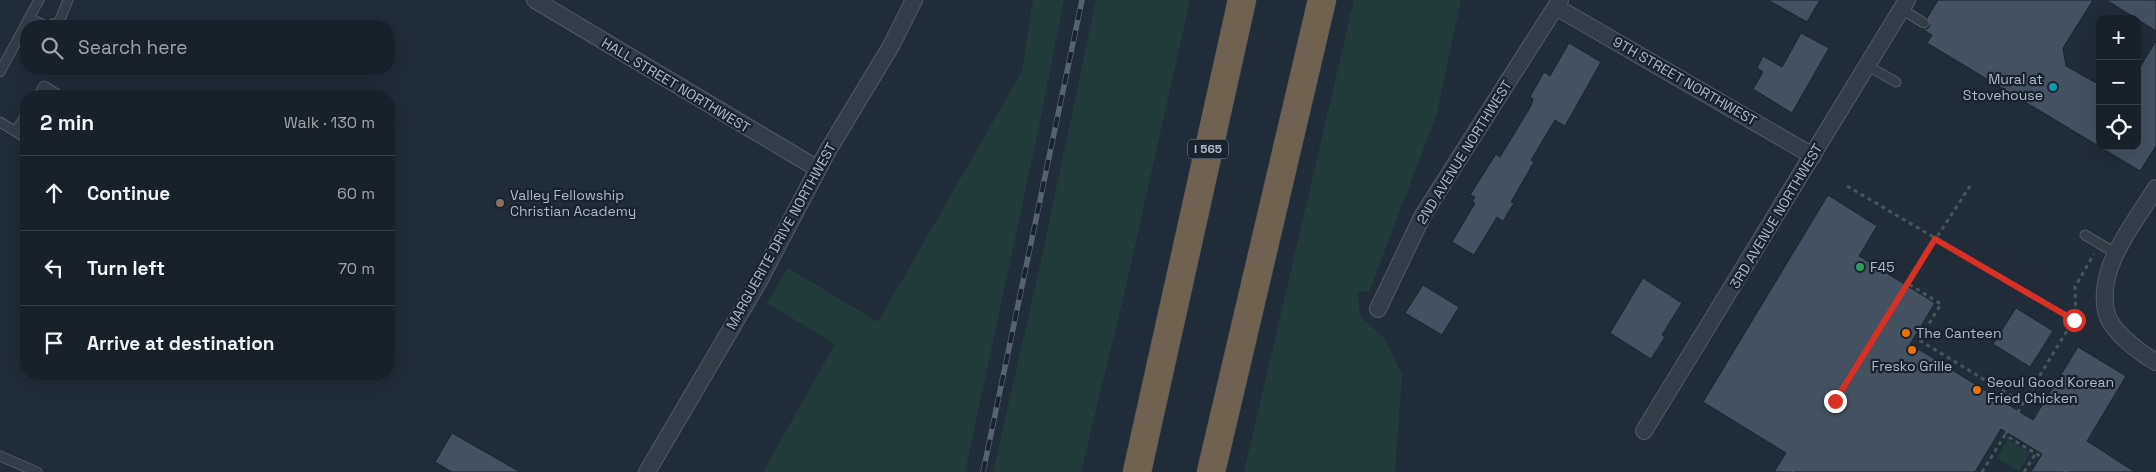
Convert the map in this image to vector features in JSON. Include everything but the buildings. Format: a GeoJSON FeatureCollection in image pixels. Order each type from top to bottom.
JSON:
{"type":"FeatureCollection","features":[{"type":"Feature","properties":{"kind":"highway","name":"I 565"},"geometry":{"type":"LineString","coordinates":[[1137,472],[1242,0]]}},
{"type":"Feature","properties":{"kind":"highway"},"geometry":{"type":"LineString","coordinates":[[1211,472],[1322,0]]}},
{"type":"Feature","properties":{"kind":"street","name":"HALL STREET NORTHWEST"},"geometry":{"type":"LineString","coordinates":[[535,0],[677,87],[818,169]]}},
{"type":"Feature","properties":{"kind":"street","name":"MARGUERITE DRIVE NORTHWEST"},"geometry":{"type":"LineString","coordinates":[[647,472],[758,283],[818,169],[891,46],[914,0]]}},
{"type":"Feature","properties":{"kind":"street","name":"9TH STREET NORTHWEST"},"geometry":{"type":"LineString","coordinates":[[1558,3],[1813,156]]}},
{"type":"Feature","properties":{"kind":"street","name":"2ND AVENUE NORTHWEST"},"geometry":{"type":"LineString","coordinates":[[1378,309],[1423,215],[1558,3]]}},
{"type":"Feature","properties":{"kind":"street","name":"3RD AVENUE NORTHWEST"},"geometry":{"type":"LineString","coordinates":[[1644,431],[1904,5]]}},
{"type":"Feature","properties":{"kind":"street"},"geometry":{"type":"LineString","coordinates":[[2156,188],[2116,254],[2105,280],[2106,312],[2121,336],[2156,362]]}},
{"type":"Feature","properties":{"kind":"lane"},"geometry":{"type":"LineString","coordinates":[[34,20],[30,18],[40,0]]}},
{"type":"Feature","properties":{"kind":"lane"},"geometry":{"type":"LineString","coordinates":[[60,20],[68,0]]}},
{"type":"Feature","properties":{"kind":"lane"},"geometry":{"type":"LineString","coordinates":[[1904,5],[1924,23]]}},
{"type":"Feature","properties":{"kind":"lane"},"geometry":{"type":"LineString","coordinates":[[0,72],[20,36]]}},
{"type":"Feature","properties":{"kind":"lane"},"geometry":{"type":"LineString","coordinates":[[1866,65],[1896,82]]}},
{"type":"Feature","properties":{"kind":"lane"},"geometry":{"type":"LineString","coordinates":[[0,122],[20,134]]}},
{"type":"Feature","properties":{"kind":"lane"},"geometry":{"type":"LineString","coordinates":[[16,131],[20,124]]}},
{"type":"Feature","properties":{"kind":"lane"},"geometry":{"type":"LineString","coordinates":[[2085,235],[2116,254]]}},
{"type":"Feature","properties":{"kind":"lane"},"geometry":{"type":"LineString","coordinates":[[0,456],[37,472]]}},
{"type":"Feature","properties":{"kind":"path"},"geometry":{"type":"LineString","coordinates":[[1847,186],[2074,320]]}},
{"type":"Feature","properties":{"kind":"path"},"geometry":{"type":"LineString","coordinates":[[1792,472],[1907,283],[1970,186]]}},
{"type":"Feature","properties":{"kind":"path"},"geometry":{"type":"LineString","coordinates":[[1982,472],[2074,320],[2076,316],[2075,287],[2100,244]]}},
{"type":"Feature","properties":{"kind":"path"},"geometry":{"type":"LineString","coordinates":[[1907,283],[1941,304],[1919,340],[2023,403]]}},
{"type":"Feature","properties":{"kind":"path"},"geometry":{"type":"LineString","coordinates":[[1835,401],[1951,472]]}},
{"type":"Feature","properties":{"kind":"path"},"geometry":{"type":"LineString","coordinates":[[2005,435],[2068,472]]}},
{"type":"Feature","properties":{"kind":"path"},"geometry":{"type":"LineString","coordinates":[[2024,472],[2036,453]]}},
{"type":"Feature","properties":{"kind":"green space"},"geometry":{"type":"Polygon","coordinates":[[[1033,0],[1064,0],[965,472],[763,472],[835,344],[767,303],[788,268],[878,322],[1022,71],[1033,0]]]}},
{"type":"Feature","properties":{"kind":"green space"},"geometry":{"type":"Polygon","coordinates":[[[1096,0],[1190,0],[1126,286],[1081,472],[993,472],[1039,270],[1096,0]]]}},
{"type":"Feature","properties":{"kind":"green space"},"geometry":{"type":"Polygon","coordinates":[[[1354,0],[1461,0],[1437,113],[1369,292],[1358,291],[1360,316],[1385,339],[1402,375],[1395,472],[1244,472],[1354,0]]]}},
{"type":"Feature","properties":{"kind":"green space"},"geometry":{"type":"Polygon","coordinates":[[[2008,439],[2030,453],[2019,471],[1997,458],[2008,439]]]}},
{"type":"Feature","properties":{"kind":"railway"},"geometry":{"type":"LineString","coordinates":[[983,472],[1082,0]]}},
{"type":"Feature","properties":{"kind":"place","name":"Mural at Stovehouse"},"geometry":{"type":"Point","coordinates":[2053,87]}},
{"type":"Feature","properties":{"kind":"place","name":"Valley Fellowship Christian Academy"},"geometry":{"type":"Point","coordinates":[500,203]}},
{"type":"Feature","properties":{"kind":"place","name":"F45"},"geometry":{"type":"Point","coordinates":[1860,267]}},
{"type":"Feature","properties":{"kind":"place","name":"The Canteen"},"geometry":{"type":"Point","coordinates":[1906,333]}},
{"type":"Feature","properties":{"kind":"place","name":"Fresko Grille"},"geometry":{"type":"Point","coordinates":[1912,350]}},
{"type":"Feature","properties":{"kind":"place","name":"Seoul Good Korean Fried Chicken"},"geometry":{"type":"Point","coordinates":[1977,390]}},
{"type":"Feature","properties":{"kind":"route"},"geometry":{"type":"LineString","coordinates":[[1835,401],[1935,239],[2074,320]]}}]}
